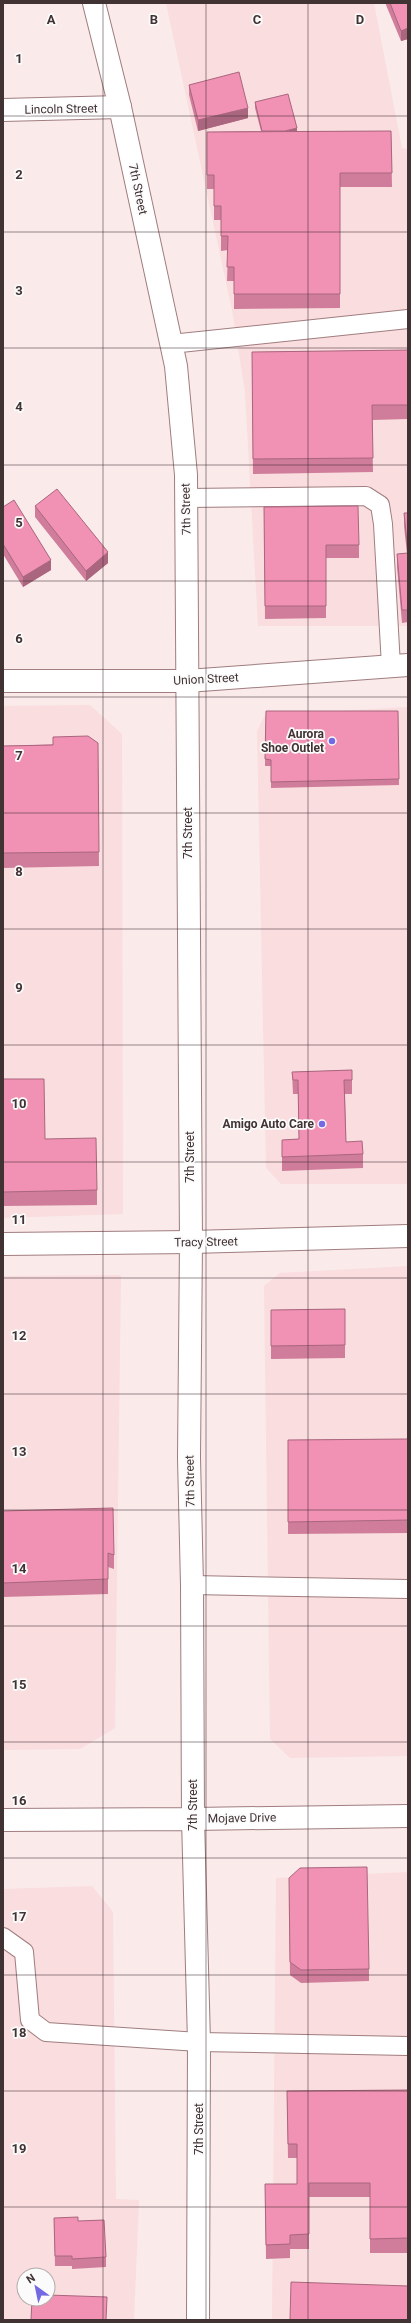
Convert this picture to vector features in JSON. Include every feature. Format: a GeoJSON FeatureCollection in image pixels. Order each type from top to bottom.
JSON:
{"type":"FeatureCollection","features":[{"type":"Feature","properties":{"kind":"main road","name":"7th Street"},"geometry":{"type":"LineString","coordinates":[[94,3],[120,107],[176,366],[186,498],[191,1242],[189,1458],[192,1585],[193,1819],[199,2042],[198,2320]]}},
{"type":"Feature","properties":{"kind":"main road","name":"Lincoln Street"},"geometry":{"type":"LineString","coordinates":[[3,110],[120,107]]}},
{"type":"Feature","properties":{"kind":"main road","name":"Union Street"},"geometry":{"type":"LineString","coordinates":[[3,681],[187,681],[399,666]]}},
{"type":"Feature","properties":{"kind":"main road","name":"Tracy Street"},"geometry":{"type":"LineString","coordinates":[[3,1244],[191,1242],[408,1236]]}},
{"type":"Feature","properties":{"kind":"main road","name":"Mojave Drive"},"geometry":{"type":"LineString","coordinates":[[3,1820],[408,1816]]}},
{"type":"Feature","properties":{"kind":"lane"},"geometry":{"type":"LineString","coordinates":[[171,344],[408,319]]}},
{"type":"Feature","properties":{"kind":"lane"},"geometry":{"type":"LineString","coordinates":[[186,498],[366,496],[380,505],[399,666]]}},
{"type":"Feature","properties":{"kind":"lane"},"geometry":{"type":"LineString","coordinates":[[192,1585],[408,1589]]}},
{"type":"Feature","properties":{"kind":"lane"},"geometry":{"type":"LineString","coordinates":[[3,1937],[24,1952],[30,2020],[46,2032],[199,2042],[408,2046]]}},
{"type":"Feature","properties":{"kind":"shaded area"},"geometry":{"type":"Polygon","coordinates":[[[166,3],[374,3],[402,148],[408,149],[408,626],[258,626],[245,392],[233,315],[166,3]]]}},
{"type":"Feature","properties":{"kind":"shaded area"},"geometry":{"type":"Polygon","coordinates":[[[90,705],[122,734],[123,1214],[3,1218],[3,706],[90,705]]]}},
{"type":"Feature","properties":{"kind":"shaded area"},"geometry":{"type":"Polygon","coordinates":[[[408,707],[408,1184],[281,1184],[266,1168],[257,731],[265,715],[408,707]]]}},
{"type":"Feature","properties":{"kind":"shaded area"},"geometry":{"type":"Polygon","coordinates":[[[408,1266],[408,1756],[290,1758],[270,1739],[264,1286],[280,1273],[408,1266]]]}},
{"type":"Feature","properties":{"kind":"shaded area"},"geometry":{"type":"Polygon","coordinates":[[[121,1275],[115,1728],[80,1749],[3,1750],[3,1276],[121,1275]]]}},
{"type":"Feature","properties":{"kind":"shaded area"},"geometry":{"type":"Polygon","coordinates":[[[408,1872],[408,2320],[272,2320],[276,1878],[408,1872]]]}},
{"type":"Feature","properties":{"kind":"shaded area"},"geometry":{"type":"Polygon","coordinates":[[[92,1886],[113,1912],[116,2199],[139,2200],[134,2320],[3,2320],[3,1889],[92,1886]]]}},
{"type":"Feature","properties":{"kind":"building"},"geometry":{"type":"Polygon","coordinates":[[[390,3],[408,3],[408,28],[401,31],[390,3]]]}},
{"type":"Feature","properties":{"kind":"building"},"geometry":{"type":"Polygon","coordinates":[[[239,72],[248,108],[198,120],[189,85],[239,72]]]}},
{"type":"Feature","properties":{"kind":"building"},"geometry":{"type":"Polygon","coordinates":[[[288,94],[297,128],[285,131],[262,131],[255,102],[288,94]]]}},
{"type":"Feature","properties":{"kind":"building"},"geometry":{"type":"Polygon","coordinates":[[[391,131],[392,173],[340,173],[340,294],[234,294],[234,267],[227,267],[228,236],[221,236],[221,206],[214,206],[214,175],[207,175],[207,132],[391,131]]]}},
{"type":"Feature","properties":{"kind":"building"},"geometry":{"type":"Polygon","coordinates":[[[408,350],[408,405],[372,405],[373,458],[253,459],[252,352],[408,350]]]}},
{"type":"Feature","properties":{"kind":"building"},"geometry":{"type":"Polygon","coordinates":[[[57,489],[108,552],[86,571],[35,506],[57,489]]]}},
{"type":"Feature","properties":{"kind":"building"},"geometry":{"type":"Polygon","coordinates":[[[14,500],[51,560],[23,577],[3,544],[3,507],[14,500]]]}},
{"type":"Feature","properties":{"kind":"building"},"geometry":{"type":"Polygon","coordinates":[[[358,506],[359,545],[326,545],[326,606],[265,606],[264,507],[358,506]]]}},
{"type":"Feature","properties":{"kind":"building"},"geometry":{"type":"Polygon","coordinates":[[[404,513],[408,513],[408,553],[404,513]]]}},
{"type":"Feature","properties":{"kind":"building"},"geometry":{"type":"Polygon","coordinates":[[[408,553],[408,610],[402,610],[397,554],[408,553]]]}},
{"type":"Feature","properties":{"kind":"building","name":"Aurora Shoe Outlet"},"geometry":{"type":"Polygon","coordinates":[[[266,711],[398,711],[399,779],[271,782],[271,760],[265,759],[266,711]]]}},
{"type":"Feature","properties":{"kind":"building"},"geometry":{"type":"Polygon","coordinates":[[[88,736],[98,743],[99,852],[3,853],[3,746],[53,745],[53,737],[88,736]]]}},
{"type":"Feature","properties":{"kind":"building","name":"Amigo Auto Care"},"geometry":{"type":"Polygon","coordinates":[[[352,1070],[352,1080],[344,1080],[346,1142],[362,1141],[363,1154],[282,1157],[282,1140],[299,1139],[298,1080],[293,1080],[292,1072],[352,1070]]]}},
{"type":"Feature","properties":{"kind":"building"},"geometry":{"type":"Polygon","coordinates":[[[3,1079],[44,1079],[45,1139],[96,1138],[97,1190],[3,1192],[3,1079]]]}},
{"type":"Feature","properties":{"kind":"building"},"geometry":{"type":"Polygon","coordinates":[[[345,1309],[345,1345],[271,1346],[271,1310],[345,1309]]]}},
{"type":"Feature","properties":{"kind":"building"},"geometry":{"type":"Polygon","coordinates":[[[408,1439],[408,1520],[288,1522],[288,1440],[408,1439]]]}},
{"type":"Feature","properties":{"kind":"building"},"geometry":{"type":"Polygon","coordinates":[[[113,1508],[114,1555],[108,1553],[108,1579],[3,1583],[3,1511],[113,1508]]]}},
{"type":"Feature","properties":{"kind":"building"},"geometry":{"type":"Polygon","coordinates":[[[367,1867],[369,1969],[301,1970],[290,1962],[289,1878],[300,1868],[367,1867]]]}},
{"type":"Feature","properties":{"kind":"building"},"geometry":{"type":"Polygon","coordinates":[[[408,2090],[408,2238],[370,2239],[370,2183],[309,2183],[309,2234],[290,2235],[290,2244],[266,2245],[265,2184],[297,2184],[297,2144],[288,2144],[287,2091],[408,2090]]]}},
{"type":"Feature","properties":{"kind":"building"},"geometry":{"type":"Polygon","coordinates":[[[78,2217],[78,2221],[104,2220],[106,2257],[72,2259],[72,2256],[55,2256],[54,2218],[78,2217]]]}},
{"type":"Feature","properties":{"kind":"building"},"geometry":{"type":"Polygon","coordinates":[[[291,2282],[408,2286],[408,2320],[290,2320],[291,2282]]]}},
{"type":"Feature","properties":{"kind":"building"},"geometry":{"type":"Polygon","coordinates":[[[56,2295],[107,2297],[106,2320],[31,2320],[32,2307],[56,2307],[56,2295]]]}},
{"type":"Feature","properties":{"kind":"place","name":"Aurora Shoe Outlet"},"geometry":{"type":"Point","coordinates":[332,741]}},
{"type":"Feature","properties":{"kind":"place","name":"Amigo Auto Care"},"geometry":{"type":"Point","coordinates":[322,1124]}}]}
